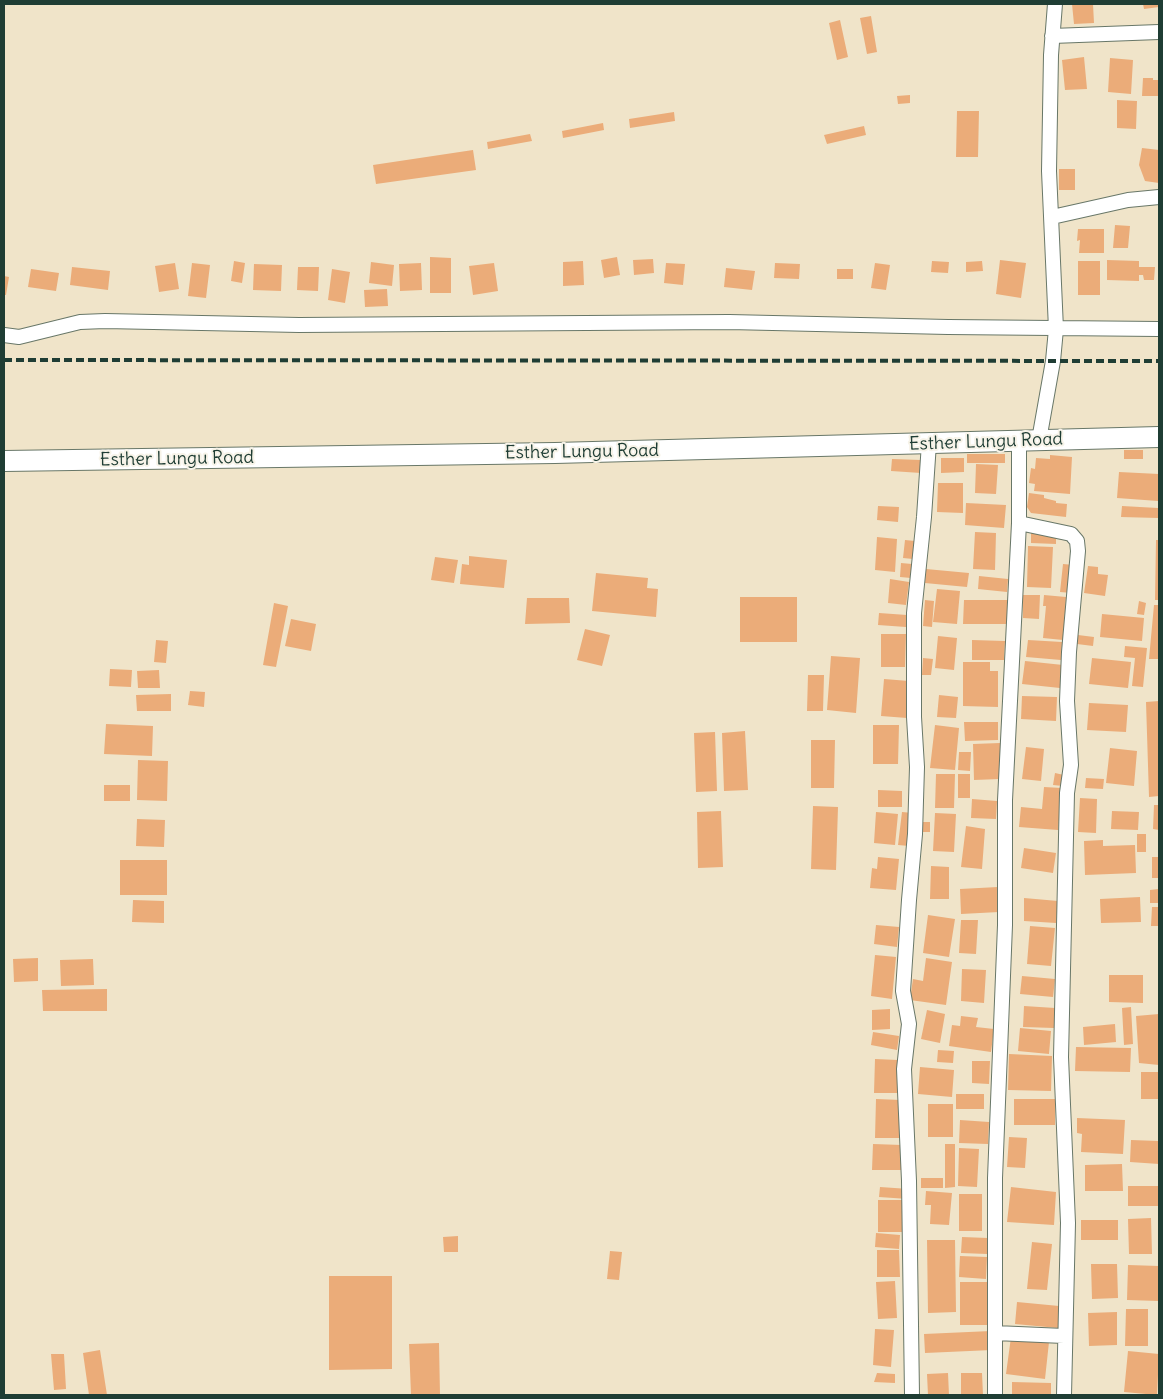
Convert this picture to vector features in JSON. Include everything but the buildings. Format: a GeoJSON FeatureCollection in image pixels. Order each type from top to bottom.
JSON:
{"type":"FeatureCollection","features":[{"type":"Feature","properties":{"kind":"street"},"geometry":{"type":"LineString","coordinates":[[1039,440],[1053,361],[1056,329],[1049,145],[1052,36],[1055,4]]}},
{"type":"Feature","properties":{"kind":"street"},"geometry":{"type":"LineString","coordinates":[[1052,36],[1159,32]]}},
{"type":"Feature","properties":{"kind":"street"},"geometry":{"type":"LineString","coordinates":[[1052,217],[1120,202],[1159,197]]}},
{"type":"Feature","properties":{"kind":"street"},"geometry":{"type":"LineString","coordinates":[[4,335],[19,337],[80,322],[104,321],[299,325],[729,322],[1056,329],[1159,329]]}},
{"type":"Feature","properties":{"kind":"street","name":"Esther Lungu Road"},"geometry":{"type":"LineString","coordinates":[[4,461],[554,453],[1159,437]]}},
{"type":"Feature","properties":{"kind":"street"},"geometry":{"type":"LineString","coordinates":[[995,1395],[995,1178],[1005,925],[1005,800],[1019,523],[1019,440]]}},
{"type":"Feature","properties":{"kind":"street"},"geometry":{"type":"LineString","coordinates":[[912,1395],[909,1181],[904,1069],[909,1024],[903,991],[909,900],[916,834],[917,767],[914,717],[914,613],[929,443]]}},
{"type":"Feature","properties":{"kind":"street"},"geometry":{"type":"LineString","coordinates":[[1019,523],[1071,534],[1077,541],[1078,551],[1069,652],[1067,701],[1071,765],[1067,793],[1061,1057],[1068,1223],[1064,1395]]}},
{"type":"Feature","properties":{"kind":"street"},"geometry":{"type":"LineString","coordinates":[[995,1333],[1064,1336]]}},
{"type":"Feature","properties":{"kind":"railway"},"geometry":{"type":"LineString","coordinates":[[4,360],[1159,361]]}}]}
